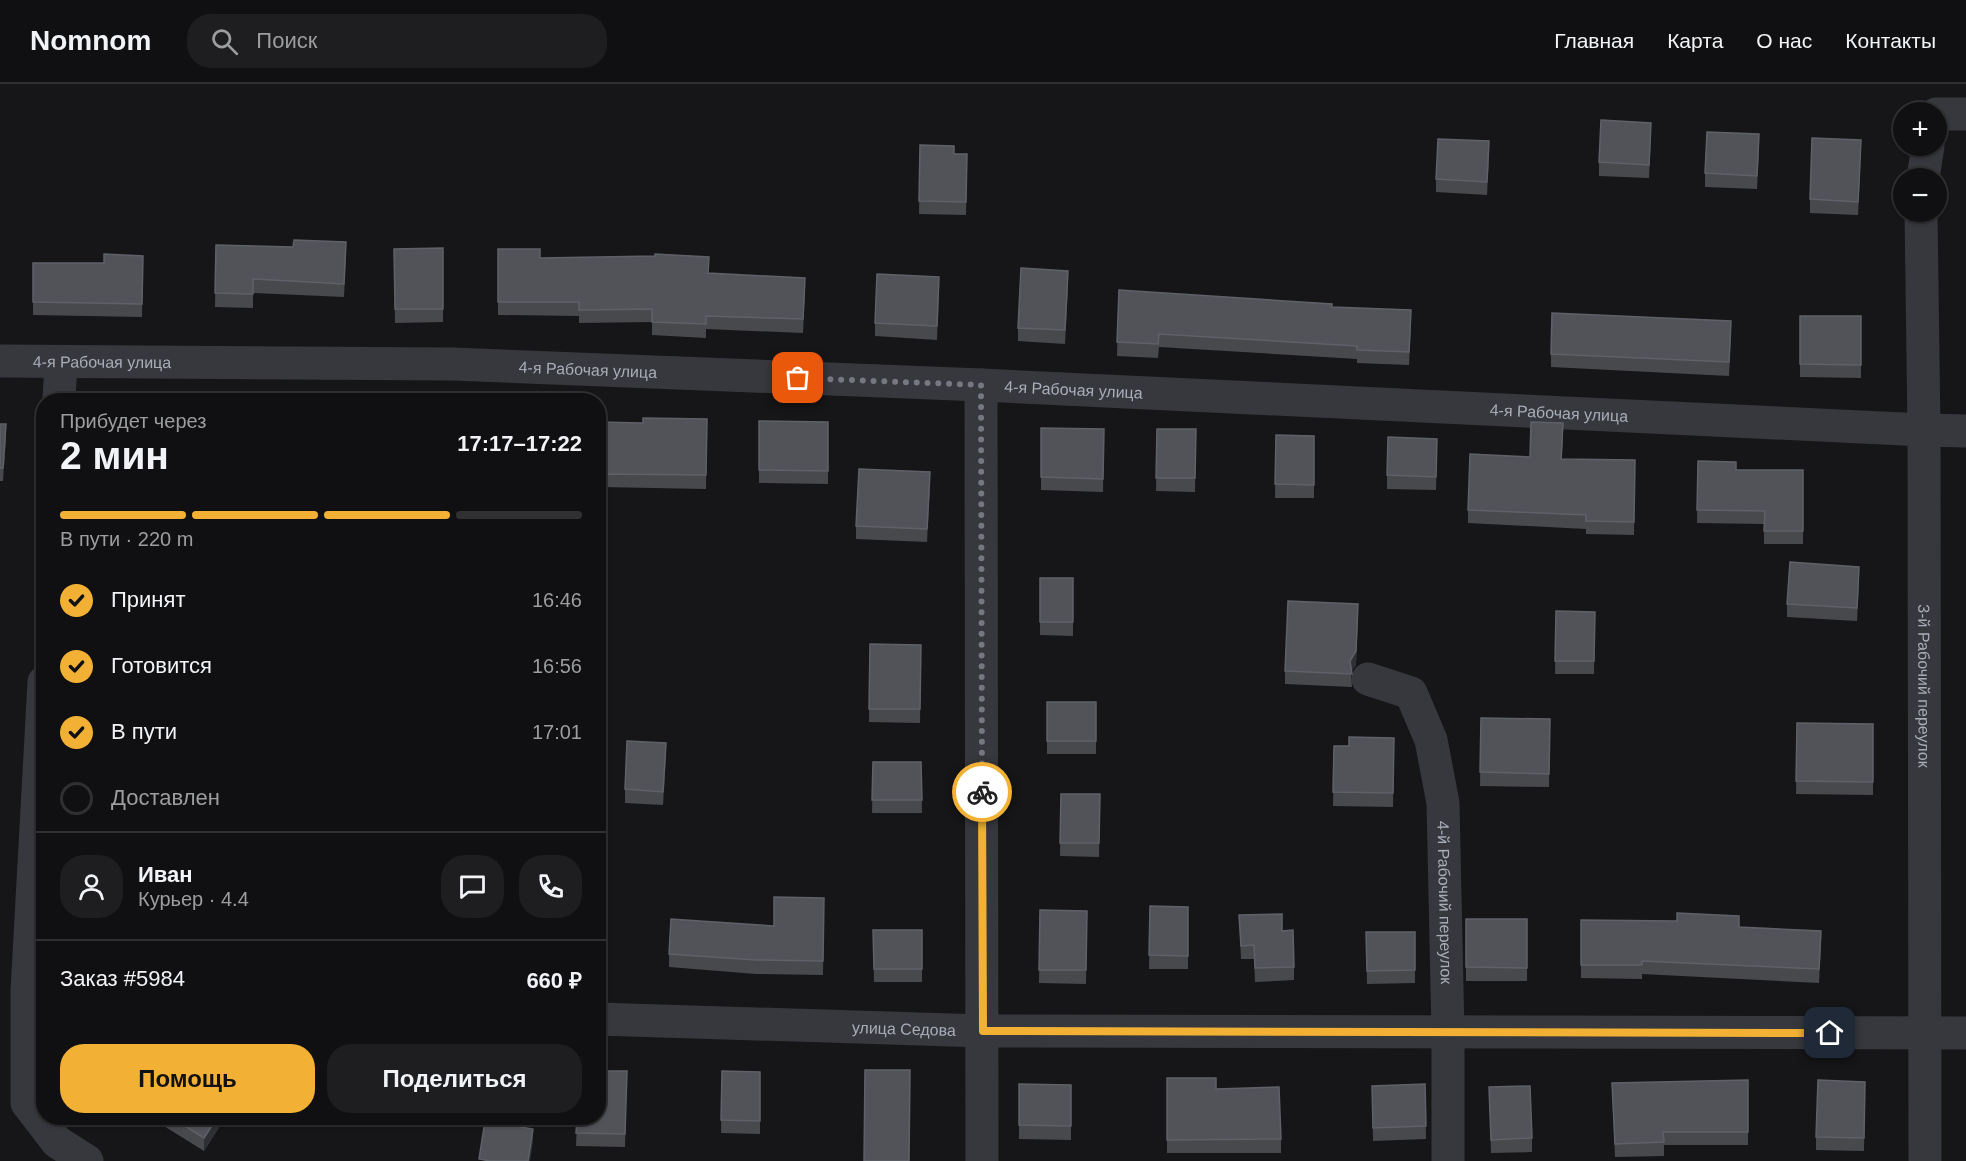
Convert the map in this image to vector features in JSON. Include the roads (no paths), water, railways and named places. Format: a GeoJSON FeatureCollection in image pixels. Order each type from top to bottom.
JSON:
{"type":"FeatureCollection","features":[{"type":"Feature","properties":{"kind":"street"},"geometry":{"type":"LineString","coordinates":[[1947,114],[1966,114]]}},
{"type":"Feature","properties":{"kind":"street","name":"3-й Рабочий переулок"},"geometry":{"type":"LineString","coordinates":[[1921,222],[1924,430],[1925,1161]]}},
{"type":"Feature","properties":{"kind":"street","name":"4-я Рабочая улица"},"geometry":{"type":"LineString","coordinates":[[0,361],[453,364],[981,385],[1924,430],[1966,430]]}},
{"type":"Feature","properties":{"kind":"street"},"geometry":{"type":"LineString","coordinates":[[59,393],[61,362]]}},
{"type":"Feature","properties":{"kind":"street"},"geometry":{"type":"LineString","coordinates":[[981,385],[982,1161]]}},
{"type":"Feature","properties":{"kind":"street","name":"4-й Рабочий переулок"},"geometry":{"type":"LineString","coordinates":[[1368,679],[1411,693],[1431,740],[1443,803],[1448,1032],[1448,1161]]}},
{"type":"Feature","properties":{"kind":"street"},"geometry":{"type":"LineString","coordinates":[[36,806],[24,991],[27,1103],[36,1115]]}},
{"type":"Feature","properties":{"kind":"street","name":"улица Седова"},"geometry":{"type":"LineString","coordinates":[[606,1019],[983,1031],[1966,1033]]}},
{"type":"Feature","properties":{"kind":"street"},"geometry":{"type":"LineString","coordinates":[[44,1125],[57,1142],[87,1161]]}}]}
